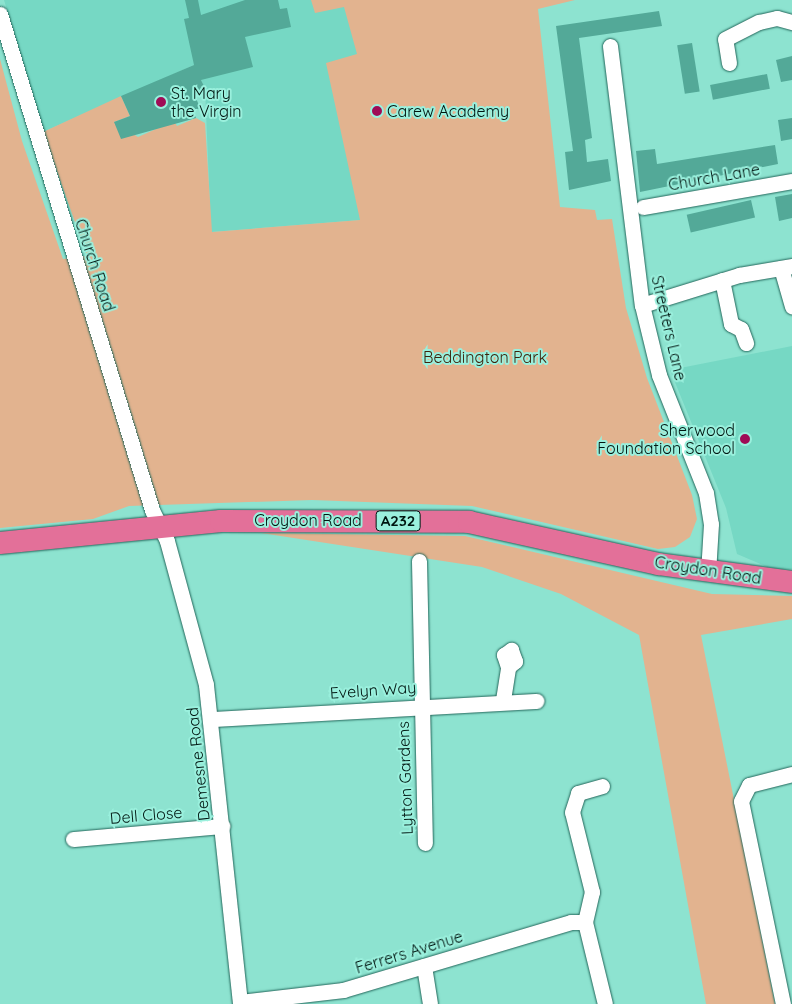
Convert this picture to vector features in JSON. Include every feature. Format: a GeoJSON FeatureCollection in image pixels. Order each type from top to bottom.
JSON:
{"type":"FeatureCollection","features":[{"type":"Feature","properties":{"kind":"highway","name":"Croydon Road"},"geometry":{"type":"LineString","coordinates":[[0,543],[259,519],[469,522],[708,573],[792,582]]}},
{"type":"Feature","properties":{"kind":"street","name":"Church Road"},"geometry":{"type":"LineString","coordinates":[[0,14],[158,527]]}},
{"type":"Feature","properties":{"kind":"street"},"geometry":{"type":"LineString","coordinates":[[729,63],[725,40],[759,22],[777,18],[792,22]]}},
{"type":"Feature","properties":{"kind":"street","name":"Streeters Lane"},"geometry":{"type":"LineString","coordinates":[[610,46],[630,181],[636,206],[642,305],[659,375],[706,493],[711,524],[708,573]]}},
{"type":"Feature","properties":{"kind":"street","name":"Church Lane"},"geometry":{"type":"LineString","coordinates":[[636,206],[792,181]]}},
{"type":"Feature","properties":{"kind":"street"},"geometry":{"type":"LineString","coordinates":[[642,305],[722,280],[786,267],[792,306]]}},
{"type":"Feature","properties":{"kind":"street"},"geometry":{"type":"LineString","coordinates":[[722,280],[731,324],[741,329],[746,343]]}},
{"type":"Feature","properties":{"kind":"street","name":"Demesne Road"},"geometry":{"type":"LineString","coordinates":[[158,527],[169,551],[212,719],[240,1003]]}},
{"type":"Feature","properties":{"kind":"street","name":"Lytton Gardens"},"geometry":{"type":"LineString","coordinates":[[418,561],[419,704],[425,843]]}},
{"type":"Feature","properties":{"kind":"street"},"geometry":{"type":"LineString","coordinates":[[503,700],[508,667]]}},
{"type":"Feature","properties":{"kind":"street","name":"Evelyn Way"},"geometry":{"type":"LineString","coordinates":[[212,719],[419,704],[503,700],[537,701]]}},
{"type":"Feature","properties":{"kind":"street"},"geometry":{"type":"LineString","coordinates":[[783,1004],[741,800],[750,785],[792,774]]}},
{"type":"Feature","properties":{"kind":"street"},"geometry":{"type":"LineString","coordinates":[[602,786],[578,793],[572,812],[592,892],[585,922],[605,1004]]}},
{"type":"Feature","properties":{"kind":"street","name":"Dell Close"},"geometry":{"type":"LineString","coordinates":[[73,839],[222,826]]}},
{"type":"Feature","properties":{"kind":"street","name":"Ferrers Avenue"},"geometry":{"type":"LineString","coordinates":[[240,1003],[343,990],[571,922],[585,922]]}},
{"type":"Feature","properties":{"kind":"street"},"geometry":{"type":"LineString","coordinates":[[424,966],[430,1004]]}},
{"type":"Feature","properties":{"kind":"shaded area","name":"Carew Academy"},"geometry":{"type":"Polygon","coordinates":[[[4,0],[536,0],[361,220],[211,232],[205,88],[194,65],[43,132],[4,0]]]}},
{"type":"Feature","properties":{"kind":"shaded area","name":"Sherwood Foundation School"},"geometry":{"type":"Polygon","coordinates":[[[792,346],[792,569],[772,569],[737,554],[726,508],[670,370],[792,346]]]}},
{"type":"Feature","properties":{"kind":"green space","name":"Beddington Park"},"geometry":{"type":"Polygon","coordinates":[[[311,0],[575,0],[538,9],[560,207],[595,210],[597,220],[612,219],[626,308],[647,378],[692,495],[697,519],[690,537],[675,547],[658,549],[472,506],[312,500],[129,506],[93,519],[0,528],[0,59],[22,141],[63,259],[87,256],[43,132],[121,96],[130,116],[114,122],[138,137],[174,121],[177,126],[196,118],[205,123],[212,232],[360,220],[326,63],[357,54],[344,7],[315,13],[311,0]]]}},
{"type":"Feature","properties":{"kind":"green space"},"geometry":{"type":"Polygon","coordinates":[[[261,533],[465,536],[712,594],[792,596],[792,619],[701,635],[775,1004],[706,1004],[639,635],[561,594],[482,567],[261,533]]]}},
{"type":"Feature","properties":{"kind":"building"},"geometry":{"type":"Polygon","coordinates":[[[185,0],[198,0],[201,15],[245,0],[278,0],[280,9],[287,8],[291,27],[245,37],[253,67],[201,80],[205,88],[194,93],[200,108],[193,111],[196,118],[121,139],[114,122],[130,116],[121,96],[194,65],[184,19],[189,18],[185,0]]]}},
{"type":"Feature","properties":{"kind":"building"},"geometry":{"type":"Polygon","coordinates":[[[659,11],[662,26],[579,38],[592,138],[585,140],[587,162],[608,159],[611,181],[569,190],[565,152],[573,151],[556,26],[659,11]]]}},
{"type":"Feature","properties":{"kind":"building"},"geometry":{"type":"Polygon","coordinates":[[[692,43],[700,91],[685,94],[677,45],[692,43]]]}},
{"type":"Feature","properties":{"kind":"building"},"geometry":{"type":"Polygon","coordinates":[[[792,56],[792,80],[781,82],[776,60],[792,56]]]}},
{"type":"Feature","properties":{"kind":"building"},"geometry":{"type":"Polygon","coordinates":[[[767,74],[770,89],[713,100],[710,85],[767,74]]]}},
{"type":"Feature","properties":{"kind":"building"},"geometry":{"type":"Polygon","coordinates":[[[792,118],[792,139],[781,141],[778,120],[792,118]]]}},
{"type":"Feature","properties":{"kind":"building"},"geometry":{"type":"Polygon","coordinates":[[[775,145],[778,164],[640,192],[636,151],[655,149],[657,164],[775,145]]]}},
{"type":"Feature","properties":{"kind":"building"},"geometry":{"type":"Polygon","coordinates":[[[792,194],[792,218],[779,221],[775,197],[792,194]]]}},
{"type":"Feature","properties":{"kind":"building"},"geometry":{"type":"Polygon","coordinates":[[[751,200],[755,218],[691,232],[687,215],[751,200]]]}},
{"type":"Feature","properties":{"kind":"place","name":"St. Mary the Virgin"},"geometry":{"type":"Point","coordinates":[161,102]}},
{"type":"Feature","properties":{"kind":"place","name":"Carew Academy"},"geometry":{"type":"Point","coordinates":[377,111]}},
{"type":"Feature","properties":{"kind":"place","name":"Sherwood Foundation School"},"geometry":{"type":"Point","coordinates":[745,439]}}]}
